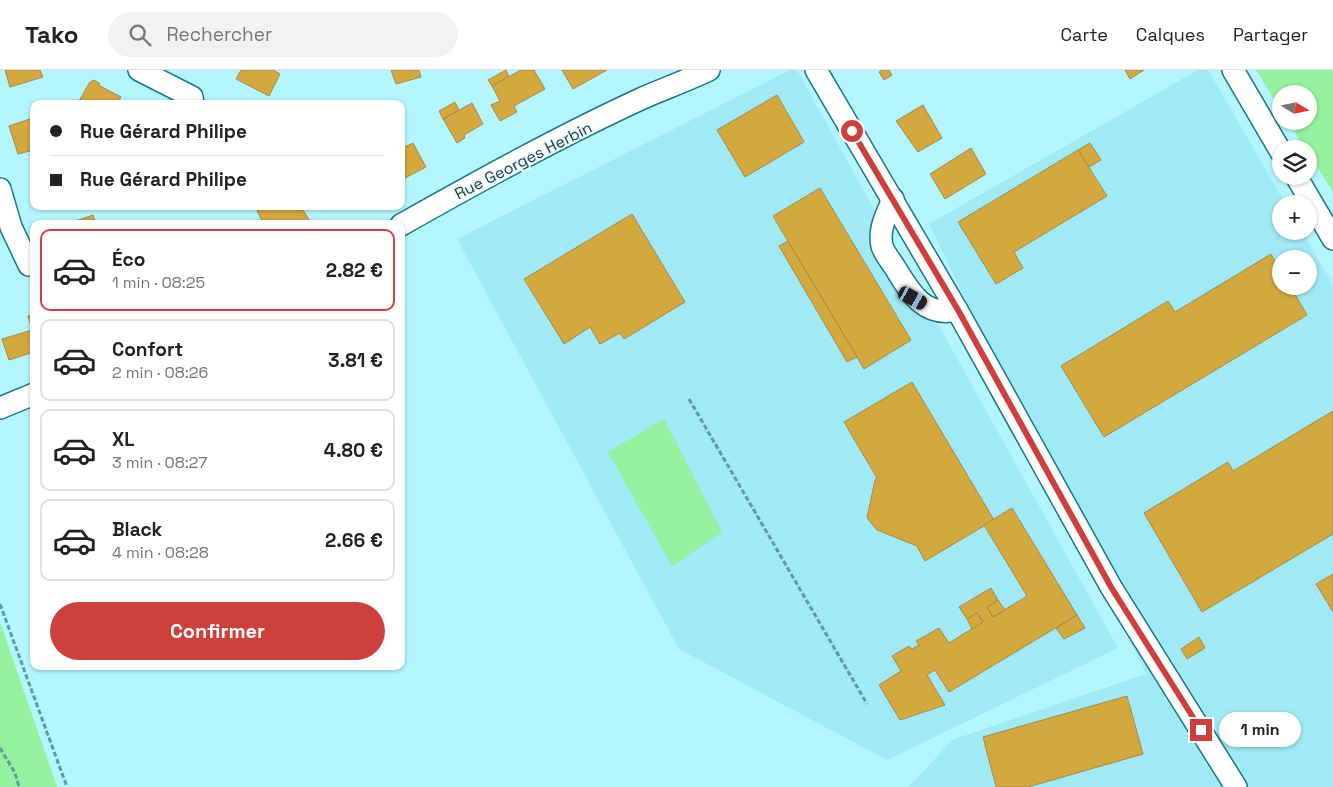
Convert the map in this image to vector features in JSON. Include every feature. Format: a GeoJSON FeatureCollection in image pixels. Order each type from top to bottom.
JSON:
{"type":"FeatureCollection","features":[{"type":"Feature","properties":{"kind":"street"},"geometry":{"type":"LineString","coordinates":[[139,70],[192,97],[192,100]]}},
{"type":"Feature","properties":{"kind":"street","name":"Rue Georges Herbin"},"geometry":{"type":"LineString","coordinates":[[646,97],[672,70]]}},
{"type":"Feature","properties":{"kind":"street","name":"Rue Georges Herbin"},"geometry":{"type":"LineString","coordinates":[[405,223],[488,176],[646,97],[681,84],[708,70]]}},
{"type":"Feature","properties":{"kind":"street"},"geometry":{"type":"LineString","coordinates":[[816,70],[958,310],[1111,587],[1236,787]]}},
{"type":"Feature","properties":{"kind":"street"},"geometry":{"type":"LineString","coordinates":[[1233,70],[1274,140]]}},
{"type":"Feature","properties":{"kind":"street"},"geometry":{"type":"LineString","coordinates":[[1301,185],[1333,239]]}},
{"type":"Feature","properties":{"kind":"street"},"geometry":{"type":"LineString","coordinates":[[0,189],[11,227],[29,265]]}},
{"type":"Feature","properties":{"kind":"street"},"geometry":{"type":"LineString","coordinates":[[893,199],[882,226],[882,248],[913,298],[928,306],[948,312],[958,310]]}},
{"type":"Feature","properties":{"kind":"street"},"geometry":{"type":"LineString","coordinates":[[0,408],[30,396]]}},
{"type":"Feature","properties":{"kind":"path"},"geometry":{"type":"LineString","coordinates":[[689,399],[866,704]]}},
{"type":"Feature","properties":{"kind":"path"},"geometry":{"type":"LineString","coordinates":[[0,604],[67,787]]}},
{"type":"Feature","properties":{"kind":"path"},"geometry":{"type":"LineString","coordinates":[[0,748],[15,773],[19,787]]}},
{"type":"Feature","properties":{"kind":"shaded area"},"geometry":{"type":"Polygon","coordinates":[[[790,70],[797,70],[1118,648],[887,760],[679,649],[457,239],[790,70]]]}},
{"type":"Feature","properties":{"kind":"shaded area"},"geometry":{"type":"Polygon","coordinates":[[[1198,70],[1208,70],[1272,180],[1272,185],[1275,185],[1281,195],[1272,195],[1272,240],[1307,240],[1313,250],[1272,250],[1272,295],[1317,295],[1317,257],[1333,285],[1333,787],[909,787],[952,740],[1146,674],[929,224],[1198,70]]]}},
{"type":"Feature","properties":{"kind":"green space"},"geometry":{"type":"Polygon","coordinates":[[[1256,70],[1333,70],[1333,192],[1317,167],[1317,140],[1300,140],[1293,130],[1318,130],[1318,85],[1272,85],[1272,96],[1256,70]]]}},
{"type":"Feature","properties":{"kind":"green space"},"geometry":{"type":"Polygon","coordinates":[[[664,419],[722,532],[672,566],[608,452],[664,419]]]}},
{"type":"Feature","properties":{"kind":"green space"},"geometry":{"type":"Polygon","coordinates":[[[0,622],[57,787],[0,787],[0,622]]]}},
{"type":"Feature","properties":{"kind":"building"},"geometry":{"type":"Polygon","coordinates":[[[5,70],[40,70],[43,77],[10,87],[5,70]]]}},
{"type":"Feature","properties":{"kind":"building"},"geometry":{"type":"Polygon","coordinates":[[[241,70],[273,70],[280,74],[269,96],[236,79],[241,70]]]}},
{"type":"Feature","properties":{"kind":"building"},"geometry":{"type":"Polygon","coordinates":[[[391,70],[419,70],[421,77],[396,84],[391,70]]]}},
{"type":"Feature","properties":{"kind":"building"},"geometry":{"type":"Polygon","coordinates":[[[506,70],[509,77],[492,86],[488,80],[506,70]]]}},
{"type":"Feature","properties":{"kind":"building"},"geometry":{"type":"Polygon","coordinates":[[[521,70],[534,70],[545,89],[514,106],[517,112],[500,121],[491,105],[500,101],[492,86],[521,70]]]}},
{"type":"Feature","properties":{"kind":"building"},"geometry":{"type":"Polygon","coordinates":[[[562,70],[607,70],[573,89],[562,70]]]}},
{"type":"Feature","properties":{"kind":"building"},"geometry":{"type":"Polygon","coordinates":[[[889,70],[892,75],[884,80],[879,72],[889,70]]]}},
{"type":"Feature","properties":{"kind":"building"},"geometry":{"type":"Polygon","coordinates":[[[1125,70],[1144,70],[1130,79],[1125,70]]]}},
{"type":"Feature","properties":{"kind":"building"},"geometry":{"type":"Polygon","coordinates":[[[94,80],[100,86],[121,97],[119,100],[80,100],[90,82],[94,80]]]}},
{"type":"Feature","properties":{"kind":"building"},"geometry":{"type":"Polygon","coordinates":[[[777,95],[804,142],[745,177],[717,130],[777,95]]]}},
{"type":"Feature","properties":{"kind":"building"},"geometry":{"type":"Polygon","coordinates":[[[455,102],[459,110],[443,119],[439,111],[455,102]]]}},
{"type":"Feature","properties":{"kind":"building"},"geometry":{"type":"Polygon","coordinates":[[[472,103],[483,124],[464,135],[465,138],[457,143],[443,119],[472,103]]]}},
{"type":"Feature","properties":{"kind":"building"},"geometry":{"type":"Polygon","coordinates":[[[923,105],[942,138],[918,152],[896,121],[923,105]]]}},
{"type":"Feature","properties":{"kind":"building"},"geometry":{"type":"Polygon","coordinates":[[[30,119],[30,151],[18,154],[9,126],[30,119]]]}},
{"type":"Feature","properties":{"kind":"building"},"geometry":{"type":"Polygon","coordinates":[[[413,143],[426,167],[405,178],[405,147],[413,143]]]}},
{"type":"Feature","properties":{"kind":"building"},"geometry":{"type":"Polygon","coordinates":[[[1090,143],[1101,160],[1089,167],[1078,150],[1090,143]]]}},
{"type":"Feature","properties":{"kind":"building"},"geometry":{"type":"Polygon","coordinates":[[[971,148],[986,174],[945,199],[930,174],[971,148]]]}},
{"type":"Feature","properties":{"kind":"building"},"geometry":{"type":"Polygon","coordinates":[[[1078,150],[1107,196],[1014,252],[1023,268],[996,284],[958,222],[1078,150]]]}},
{"type":"Feature","properties":{"kind":"building"},"geometry":{"type":"Polygon","coordinates":[[[820,188],[911,340],[864,369],[773,216],[820,188]]]}},
{"type":"Feature","properties":{"kind":"building"},"geometry":{"type":"Polygon","coordinates":[[[303,210],[309,220],[262,220],[257,211],[303,210]]]}},
{"type":"Feature","properties":{"kind":"building"},"geometry":{"type":"Polygon","coordinates":[[[632,214],[685,302],[624,339],[620,333],[600,344],[590,327],[564,344],[524,279],[632,214]]]}},
{"type":"Feature","properties":{"kind":"building"},"geometry":{"type":"Polygon","coordinates":[[[93,215],[95,220],[79,220],[93,215]]]}},
{"type":"Feature","properties":{"kind":"building"},"geometry":{"type":"Polygon","coordinates":[[[788,241],[857,357],[847,362],[779,246],[788,241]]]}},
{"type":"Feature","properties":{"kind":"building"},"geometry":{"type":"Polygon","coordinates":[[[1271,254],[1272,295],[1295,295],[1307,315],[1104,437],[1061,366],[1168,301],[1175,312],[1271,254]]]}},
{"type":"Feature","properties":{"kind":"building"},"geometry":{"type":"Polygon","coordinates":[[[30,331],[30,353],[9,360],[2,339],[30,331]]]}},
{"type":"Feature","properties":{"kind":"building"},"geometry":{"type":"Polygon","coordinates":[[[912,382],[994,520],[925,561],[917,546],[877,530],[867,518],[877,478],[844,422],[912,382]]]}},
{"type":"Feature","properties":{"kind":"building"},"geometry":{"type":"Polygon","coordinates":[[[1333,411],[1333,534],[1202,612],[1144,513],[1228,462],[1233,471],[1333,411]]]}},
{"type":"Feature","properties":{"kind":"building"},"geometry":{"type":"Polygon","coordinates":[[[1012,508],[1077,615],[949,692],[935,670],[927,675],[945,705],[900,720],[879,685],[901,671],[892,656],[909,646],[912,649],[919,645],[916,641],[939,628],[949,643],[983,622],[977,613],[967,619],[959,607],[991,588],[998,600],[987,607],[993,617],[1027,596],[984,525],[1012,508]]]}},
{"type":"Feature","properties":{"kind":"building"},"geometry":{"type":"Polygon","coordinates":[[[1333,574],[1333,612],[1316,584],[1333,574]]]}},
{"type":"Feature","properties":{"kind":"building"},"geometry":{"type":"Polygon","coordinates":[[[998,600],[1005,610],[993,617],[987,607],[998,600]]]}},
{"type":"Feature","properties":{"kind":"building"},"geometry":{"type":"Polygon","coordinates":[[[977,613],[983,622],[972,629],[967,619],[977,613]]]}},
{"type":"Feature","properties":{"kind":"building"},"geometry":{"type":"Polygon","coordinates":[[[1077,615],[1085,628],[1064,639],[1056,628],[1077,615]]]}},
{"type":"Feature","properties":{"kind":"building"},"geometry":{"type":"Polygon","coordinates":[[[1199,637],[1205,648],[1187,659],[1181,649],[1199,637]]]}},
{"type":"Feature","properties":{"kind":"building"},"geometry":{"type":"Polygon","coordinates":[[[1127,696],[1143,754],[1028,787],[996,787],[983,737],[1127,696]]]}},
{"type":"Feature","properties":{"kind":"route"},"geometry":{"type":"LineString","coordinates":[[852,131],[883,180],[958,310],[1111,587],[1201,730]]}}]}
